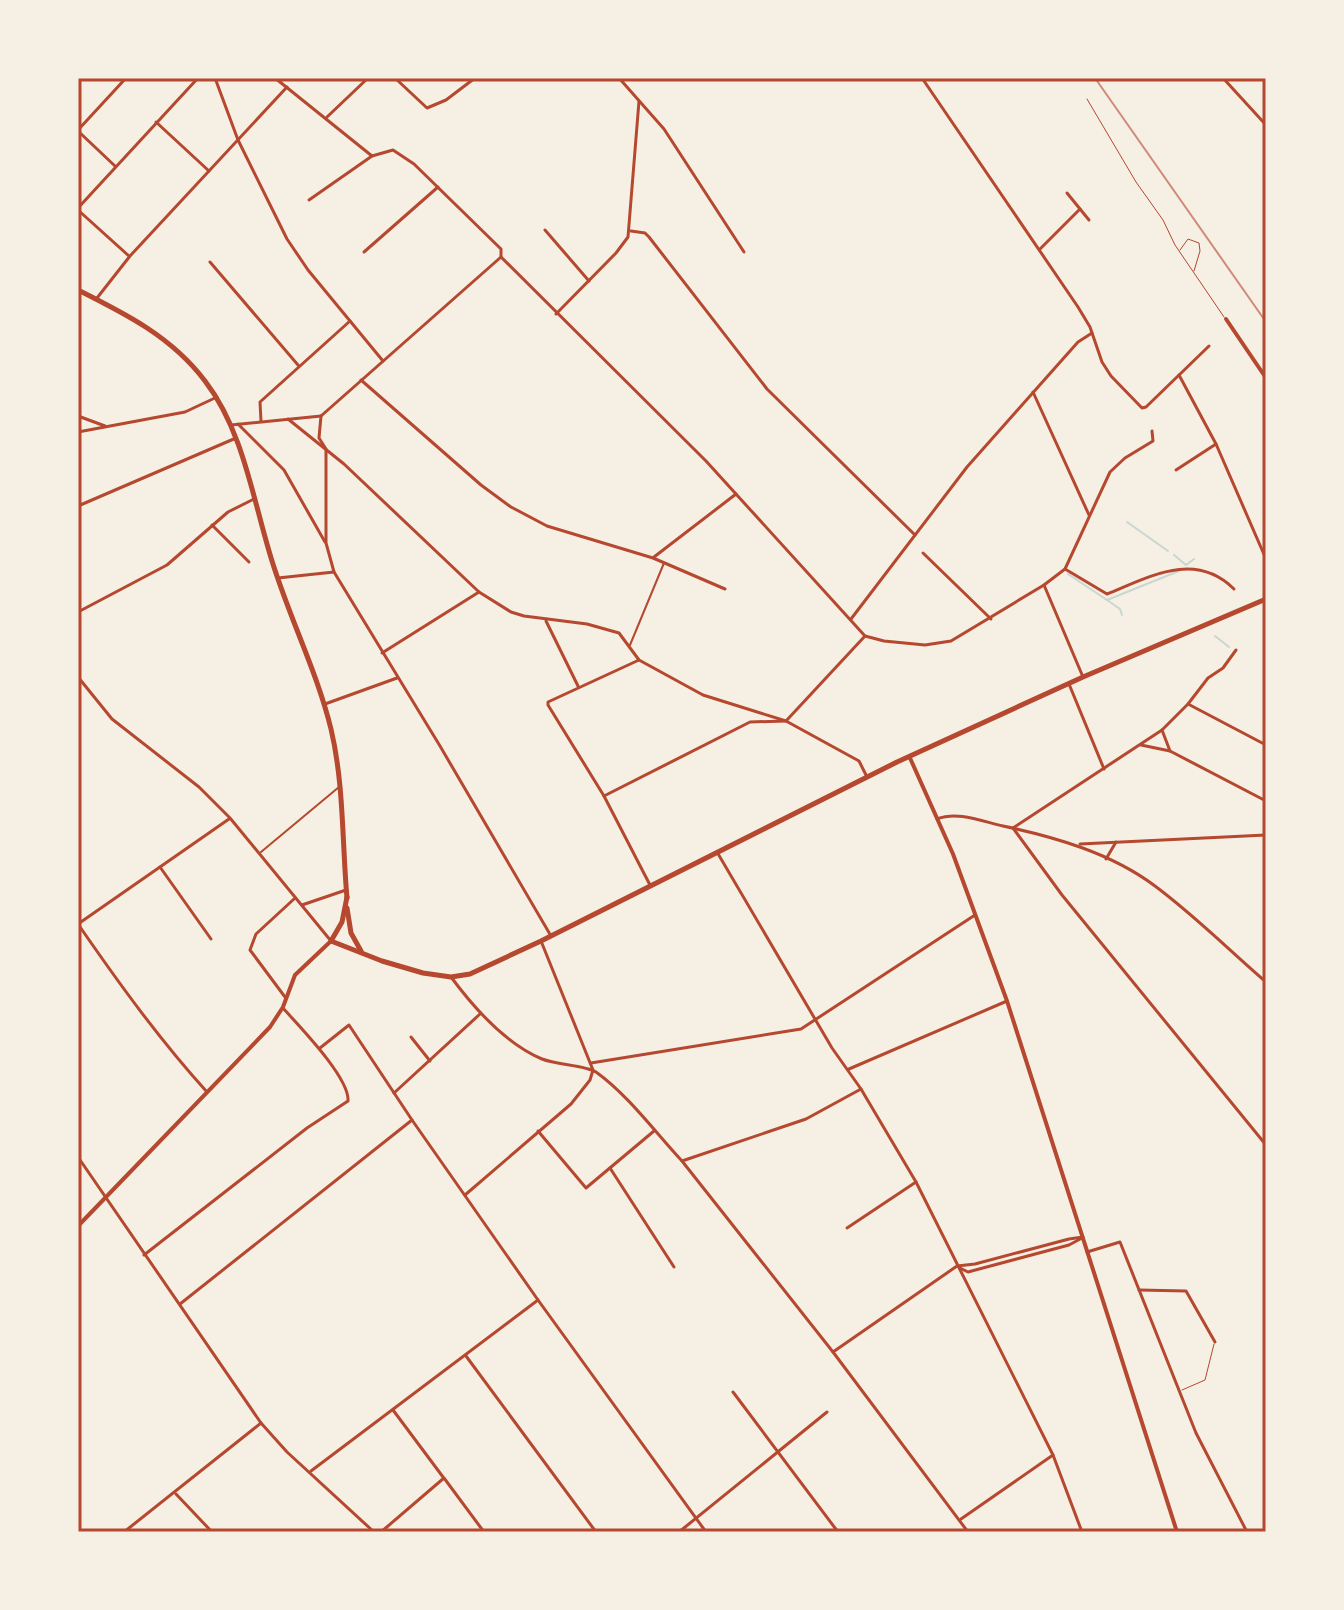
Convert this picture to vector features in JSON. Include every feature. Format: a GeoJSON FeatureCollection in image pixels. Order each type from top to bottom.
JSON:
{"type":"FeatureCollection","features":[{"type":"Feature","properties":{"kind":"main road"},"geometry":{"type":"LineString","coordinates":[[78,290],[147,327],[174,347],[197,370],[235,424],[236,438],[277,578],[324,704],[340,787],[351,933],[362,952]]}},
{"type":"Feature","properties":{"kind":"main road"},"geometry":{"type":"LineString","coordinates":[[333,940],[390,964],[451,977],[470,974],[867,777],[1068,683],[1265,602]]}},
{"type":"Feature","properties":{"kind":"main road"},"geometry":{"type":"LineString","coordinates":[[333,940],[343,919],[346,894]]}},
{"type":"Feature","properties":{"kind":"main road"},"geometry":{"type":"LineString","coordinates":[[333,940],[345,939],[351,933]]}},
{"type":"Feature","properties":{"kind":"street"},"geometry":{"type":"LineString","coordinates":[[115,166],[78,131],[125,78]]}},
{"type":"Feature","properties":{"kind":"street"},"geometry":{"type":"LineString","coordinates":[[130,256],[78,209],[198,78]]}},
{"type":"Feature","properties":{"kind":"street"},"geometry":{"type":"LineString","coordinates":[[215,78],[238,140],[287,239],[383,361]]}},
{"type":"Feature","properties":{"kind":"street"},"geometry":{"type":"LineString","coordinates":[[275,78],[372,156]]}},
{"type":"Feature","properties":{"kind":"street"},"geometry":{"type":"LineString","coordinates":[[326,118],[368,78]]}},
{"type":"Feature","properties":{"kind":"street"},"geometry":{"type":"LineString","coordinates":[[395,78],[427,108],[446,100],[475,78]]}},
{"type":"Feature","properties":{"kind":"street"},"geometry":{"type":"LineString","coordinates":[[619,78],[664,129],[744,252]]}},
{"type":"Feature","properties":{"kind":"street"},"geometry":{"type":"LineString","coordinates":[[922,78],[1078,307],[1111,376],[1142,408],[1209,346]]}},
{"type":"Feature","properties":{"kind":"street"},"geometry":{"type":"LineString","coordinates":[[1223,78],[1266,125]]}},
{"type":"Feature","properties":{"kind":"street"},"geometry":{"type":"LineString","coordinates":[[96,299],[130,256],[287,87]]}},
{"type":"Feature","properties":{"kind":"street"},"geometry":{"type":"LineString","coordinates":[[556,314],[625,243],[631,231],[639,101]]}},
{"type":"Feature","properties":{"kind":"street"},"geometry":{"type":"LineString","coordinates":[[156,122],[209,171]]}},
{"type":"Feature","properties":{"kind":"street"},"geometry":{"type":"LineString","coordinates":[[309,200],[372,156],[384,151],[400,153],[501,249],[501,257],[736,494],[865,636],[905,645],[939,645],[991,619],[1044,585],[1065,569],[1110,472],[1125,458],[1153,441],[1152,431]]}},
{"type":"Feature","properties":{"kind":"street"},"geometry":{"type":"LineString","coordinates":[[364,252],[438,187]]}},
{"type":"Feature","properties":{"kind":"street"},"geometry":{"type":"LineString","coordinates":[[1067,193],[1089,220]]}},
{"type":"Feature","properties":{"kind":"street"},"geometry":{"type":"LineString","coordinates":[[1040,249],[1080,209]]}},
{"type":"Feature","properties":{"kind":"street"},"geometry":{"type":"LineString","coordinates":[[545,230],[589,281]]}},
{"type":"Feature","properties":{"kind":"street"},"geometry":{"type":"LineString","coordinates":[[631,231],[645,233],[649,237],[767,389],[915,535]]}},
{"type":"Feature","properties":{"kind":"street"},"geometry":{"type":"LineString","coordinates":[[326,543],[326,449],[318,431],[321,416],[501,257]]}},
{"type":"Feature","properties":{"kind":"street"},"geometry":{"type":"LineString","coordinates":[[210,262],[299,366]]}},
{"type":"Feature","properties":{"kind":"street"},"geometry":{"type":"LineString","coordinates":[[1226,319],[1266,378]]}},
{"type":"Feature","properties":{"kind":"street"},"geometry":{"type":"LineString","coordinates":[[261,421],[260,402],[350,321]]}},
{"type":"Feature","properties":{"kind":"street"},"geometry":{"type":"LineString","coordinates":[[851,619],[967,467],[1078,342],[1092,333]]}},
{"type":"Feature","properties":{"kind":"street"},"geometry":{"type":"LineString","coordinates":[[1179,375],[1216,444],[1266,559]]}},
{"type":"Feature","properties":{"kind":"street"},"geometry":{"type":"LineString","coordinates":[[361,380],[481,485],[511,507],[547,526],[653,558],[725,589]]}},
{"type":"Feature","properties":{"kind":"street"},"geometry":{"type":"LineString","coordinates":[[1033,392],[1089,515]]}},
{"type":"Feature","properties":{"kind":"street"},"geometry":{"type":"LineString","coordinates":[[78,432],[185,412],[217,397]]}},
{"type":"Feature","properties":{"kind":"street"},"geometry":{"type":"LineString","coordinates":[[78,416],[105,426]]}},
{"type":"Feature","properties":{"kind":"street"},"geometry":{"type":"LineString","coordinates":[[235,424],[321,416]]}},
{"type":"Feature","properties":{"kind":"street"},"geometry":{"type":"LineString","coordinates":[[288,419],[326,449],[479,592],[511,612],[619,633],[639,660],[703,695],[786,721],[859,761],[867,777]]}},
{"type":"Feature","properties":{"kind":"street"},"geometry":{"type":"LineString","coordinates":[[235,424],[284,470],[326,543],[334,572],[449,760],[551,936]]}},
{"type":"Feature","properties":{"kind":"street"},"geometry":{"type":"LineString","coordinates":[[78,506],[236,438]]}},
{"type":"Feature","properties":{"kind":"street"},"geometry":{"type":"LineString","coordinates":[[1176,470],[1216,444]]}},
{"type":"Feature","properties":{"kind":"street"},"geometry":{"type":"LineString","coordinates":[[653,558],[736,494]]}},
{"type":"Feature","properties":{"kind":"street"},"geometry":{"type":"LineString","coordinates":[[78,612],[167,565],[228,512],[254,499]]}},
{"type":"Feature","properties":{"kind":"street"},"geometry":{"type":"LineString","coordinates":[[212,525],[249,562]]}},
{"type":"Feature","properties":{"kind":"street"},"geometry":{"type":"LineString","coordinates":[[923,553],[991,619]]}},
{"type":"Feature","properties":{"kind":"street"},"geometry":{"type":"LineString","coordinates":[[630,645],[664,562]]}},
{"type":"Feature","properties":{"kind":"street"},"geometry":{"type":"LineString","coordinates":[[1065,569],[1107,594],[1177,568],[1189,568],[1227,582],[1234,589]]}},
{"type":"Feature","properties":{"kind":"street"},"geometry":{"type":"LineString","coordinates":[[277,578],[334,572]]}},
{"type":"Feature","properties":{"kind":"street"},"geometry":{"type":"LineString","coordinates":[[1044,585],[1083,677]]}},
{"type":"Feature","properties":{"kind":"street"},"geometry":{"type":"LineString","coordinates":[[382,653],[479,592]]}},
{"type":"Feature","properties":{"kind":"street"},"geometry":{"type":"LineString","coordinates":[[546,620],[578,686]]}},
{"type":"Feature","properties":{"kind":"street"},"geometry":{"type":"LineString","coordinates":[[604,796],[750,722],[786,721],[865,636]]}},
{"type":"Feature","properties":{"kind":"street"},"geometry":{"type":"LineString","coordinates":[[1013,828],[1162,730],[1208,678],[1223,668],[1236,650]]}},
{"type":"Feature","properties":{"kind":"street"},"geometry":{"type":"LineString","coordinates":[[639,660],[578,686],[548,702],[548,705],[604,796],[650,885]]}},
{"type":"Feature","properties":{"kind":"street"},"geometry":{"type":"LineString","coordinates":[[78,677],[112,719],[199,787],[230,818],[294,899],[333,940],[298,970],[283,1007],[270,1027],[78,1226]]}},
{"type":"Feature","properties":{"kind":"street"},"geometry":{"type":"LineString","coordinates":[[324,704],[397,678]]}},
{"type":"Feature","properties":{"kind":"street"},"geometry":{"type":"LineString","coordinates":[[1068,683],[1104,769]]}},
{"type":"Feature","properties":{"kind":"street"},"geometry":{"type":"LineString","coordinates":[[1188,704],[1266,745]]}},
{"type":"Feature","properties":{"kind":"street"},"geometry":{"type":"LineString","coordinates":[[1162,730],[1170,751]]}},
{"type":"Feature","properties":{"kind":"street"},"geometry":{"type":"LineString","coordinates":[[1141,745],[1170,751],[1266,801]]}},
{"type":"Feature","properties":{"kind":"street"},"geometry":{"type":"LineString","coordinates":[[910,758],[937,818],[1007,1001],[1177,1532]]}},
{"type":"Feature","properties":{"kind":"street"},"geometry":{"type":"LineString","coordinates":[[259,853],[340,787]]}},
{"type":"Feature","properties":{"kind":"street"},"geometry":{"type":"LineString","coordinates":[[937,818],[952,814],[1076,844],[1154,885],[1266,982]]}},
{"type":"Feature","properties":{"kind":"street"},"geometry":{"type":"LineString","coordinates":[[207,1092],[175,1057],[127,995],[78,924],[230,818]]}},
{"type":"Feature","properties":{"kind":"street"},"geometry":{"type":"LineString","coordinates":[[1013,828],[1062,895],[1266,1145]]}},
{"type":"Feature","properties":{"kind":"street"},"geometry":{"type":"LineString","coordinates":[[1076,844],[1266,835]]}},
{"type":"Feature","properties":{"kind":"street"},"geometry":{"type":"LineString","coordinates":[[1106,859],[1116,842]]}},
{"type":"Feature","properties":{"kind":"street"},"geometry":{"type":"LineString","coordinates":[[717,852],[916,1182],[1053,1455],[1082,1532]]}},
{"type":"Feature","properties":{"kind":"street"},"geometry":{"type":"LineString","coordinates":[[160,867],[211,939]]}},
{"type":"Feature","properties":{"kind":"street"},"geometry":{"type":"LineString","coordinates":[[302,905],[346,894]]}},
{"type":"Feature","properties":{"kind":"street"},"geometry":{"type":"LineString","coordinates":[[285,997],[250,950],[256,934],[294,899]]}},
{"type":"Feature","properties":{"kind":"street"},"geometry":{"type":"LineString","coordinates":[[591,1063],[801,1029],[975,915]]}},
{"type":"Feature","properties":{"kind":"street"},"geometry":{"type":"LineString","coordinates":[[541,941],[593,1070],[682,1161],[833,1352],[968,1532]]}},
{"type":"Feature","properties":{"kind":"street"},"geometry":{"type":"LineString","coordinates":[[451,977],[481,1012],[530,1053],[556,1063],[593,1070]]}},
{"type":"Feature","properties":{"kind":"street"},"geometry":{"type":"LineString","coordinates":[[848,1069],[1007,1001]]}},
{"type":"Feature","properties":{"kind":"street"},"geometry":{"type":"LineString","coordinates":[[144,1255],[307,1128],[348,1101],[350,1097],[320,1048],[283,1007]]}},
{"type":"Feature","properties":{"kind":"street"},"geometry":{"type":"LineString","coordinates":[[394,1093],[481,1012]]}},
{"type":"Feature","properties":{"kind":"street"},"geometry":{"type":"LineString","coordinates":[[320,1048],[349,1025],[538,1300],[706,1532]]}},
{"type":"Feature","properties":{"kind":"street"},"geometry":{"type":"LineString","coordinates":[[411,1037],[430,1061]]}},
{"type":"Feature","properties":{"kind":"street"},"geometry":{"type":"LineString","coordinates":[[465,1195],[571,1104],[590,1080],[593,1070]]}},
{"type":"Feature","properties":{"kind":"street"},"geometry":{"type":"LineString","coordinates":[[682,1161],[806,1119],[861,1089]]}},
{"type":"Feature","properties":{"kind":"street"},"geometry":{"type":"LineString","coordinates":[[180,1304],[412,1120]]}},
{"type":"Feature","properties":{"kind":"street"},"geometry":{"type":"LineString","coordinates":[[538,1131],[584,1188],[654,1131]]}},
{"type":"Feature","properties":{"kind":"street"},"geometry":{"type":"LineString","coordinates":[[78,1157],[261,1423],[374,1532]]}},
{"type":"Feature","properties":{"kind":"street"},"geometry":{"type":"LineString","coordinates":[[610,1168],[674,1267]]}},
{"type":"Feature","properties":{"kind":"street"},"geometry":{"type":"LineString","coordinates":[[847,1228],[916,1182]]}},
{"type":"Feature","properties":{"kind":"street"},"geometry":{"type":"LineString","coordinates":[[957,1266],[968,1272],[1069,1245],[1083,1237]]}},
{"type":"Feature","properties":{"kind":"street"},"geometry":{"type":"LineString","coordinates":[[1087,1252],[1120,1242],[1196,1433],[1247,1532]]}},
{"type":"Feature","properties":{"kind":"street"},"geometry":{"type":"LineString","coordinates":[[833,1352],[957,1266]]}},
{"type":"Feature","properties":{"kind":"street"},"geometry":{"type":"LineString","coordinates":[[1139,1290],[1186,1291],[1215,1342]]}},
{"type":"Feature","properties":{"kind":"street"},"geometry":{"type":"LineString","coordinates":[[310,1472],[538,1300]]}},
{"type":"Feature","properties":{"kind":"street"},"geometry":{"type":"LineString","coordinates":[[466,1356],[596,1532]]}},
{"type":"Feature","properties":{"kind":"street"},"geometry":{"type":"LineString","coordinates":[[733,1392],[838,1532]]}},
{"type":"Feature","properties":{"kind":"street"},"geometry":{"type":"LineString","coordinates":[[393,1410],[484,1532]]}},
{"type":"Feature","properties":{"kind":"street"},"geometry":{"type":"LineString","coordinates":[[679,1532],[827,1412]]}},
{"type":"Feature","properties":{"kind":"street"},"geometry":{"type":"LineString","coordinates":[[124,1532],[261,1423]]}},
{"type":"Feature","properties":{"kind":"street"},"geometry":{"type":"LineString","coordinates":[[960,1520],[1053,1455]]}},
{"type":"Feature","properties":{"kind":"street"},"geometry":{"type":"LineString","coordinates":[[381,1532],[444,1478]]}},
{"type":"Feature","properties":{"kind":"street"},"geometry":{"type":"LineString","coordinates":[[175,1493],[212,1532]]}},
{"type":"Feature","properties":{"kind":"lane"},"geometry":{"type":"LineString","coordinates":[[1087,99],[1180,252],[1226,319]]}},
{"type":"Feature","properties":{"kind":"lane"},"geometry":{"type":"LineString","coordinates":[[1180,252],[1188,239],[1199,243],[1194,274]]}},
{"type":"Feature","properties":{"kind":"lane"},"geometry":{"type":"LineString","coordinates":[[1179,1391],[1205,1380],[1215,1342]]}},
{"type":"Feature","properties":{"kind":"waterway"},"geometry":{"type":"LineString","coordinates":[[1127,522],[1168,551]]}},
{"type":"Feature","properties":{"kind":"waterway"},"geometry":{"type":"LineString","coordinates":[[1174,555],[1186,565],[1194,559]]}},
{"type":"Feature","properties":{"kind":"waterway"},"geometry":{"type":"LineString","coordinates":[[1068,574],[1107,600],[1179,571]]}},
{"type":"Feature","properties":{"kind":"waterway"},"geometry":{"type":"LineString","coordinates":[[1107,600],[1120,609],[1122,615]]}},
{"type":"Feature","properties":{"kind":"waterway"},"geometry":{"type":"LineString","coordinates":[[1215,636],[1229,647]]}},
{"type":"Feature","properties":{"kind":"railway"},"geometry":{"type":"LineString","coordinates":[[1095,78],[1266,322]]}}]}
